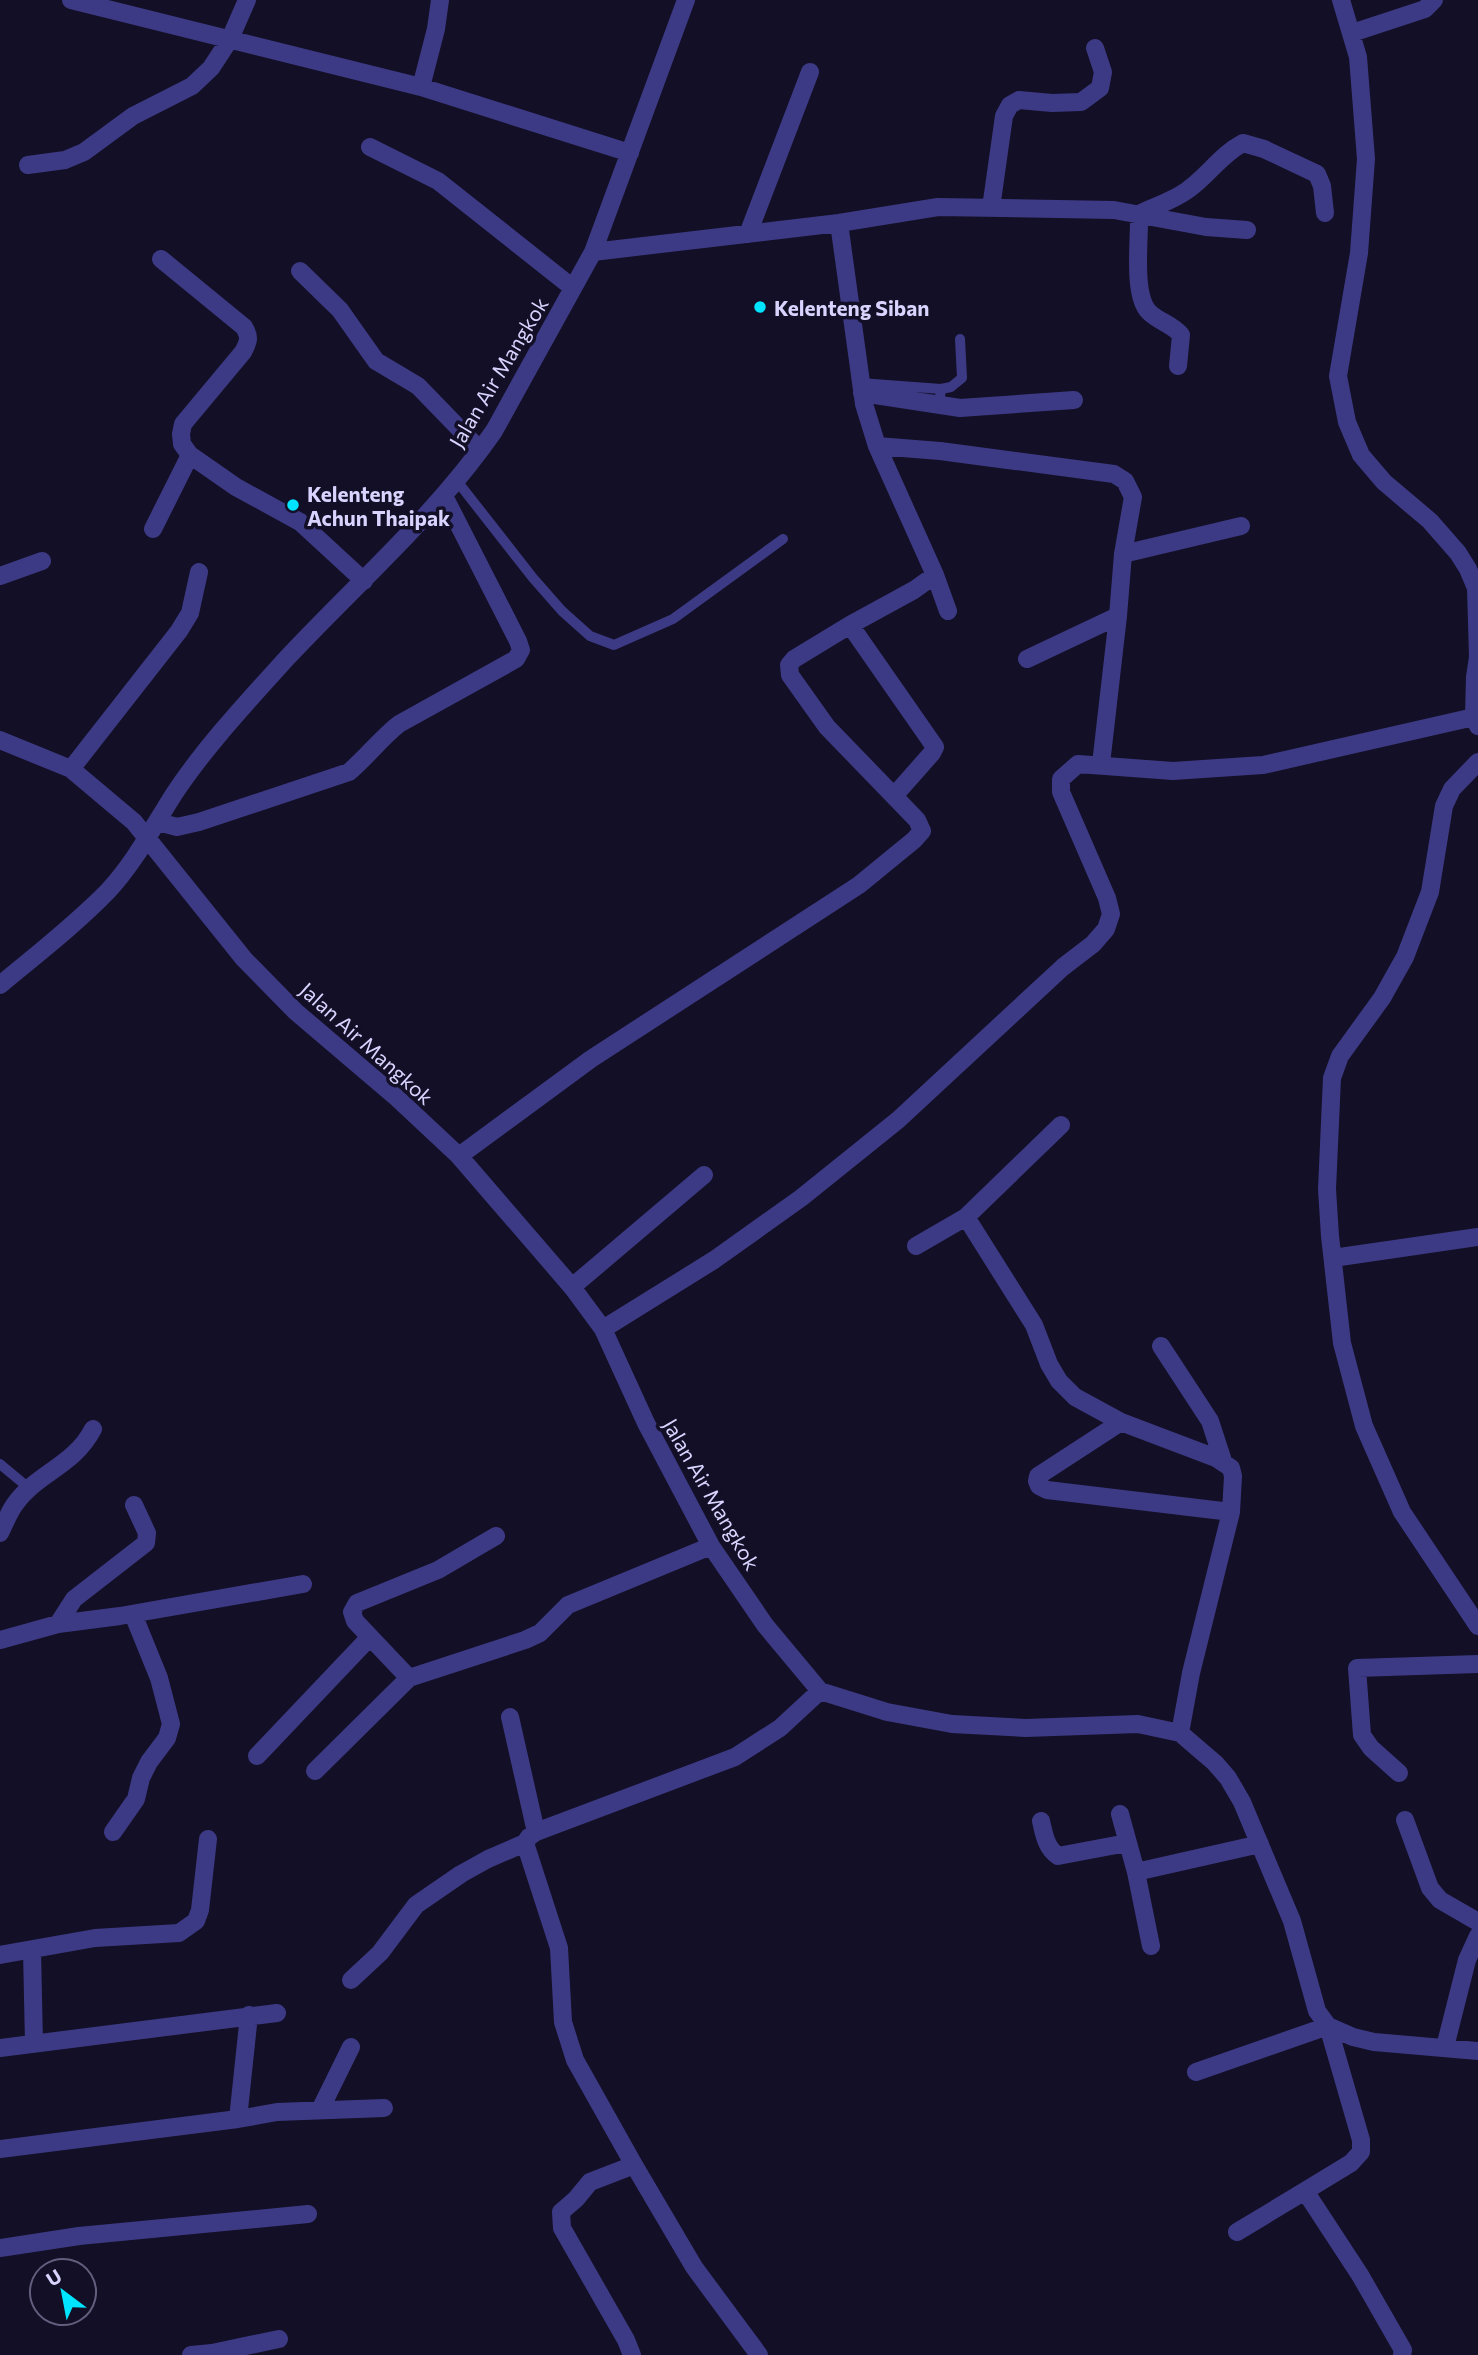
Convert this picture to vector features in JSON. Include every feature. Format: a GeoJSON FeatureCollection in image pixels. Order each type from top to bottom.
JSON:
{"type":"FeatureCollection","features":[{"type":"Feature","properties":{"kind":"street"},"geometry":{"type":"LineString","coordinates":[[71,0],[421,87],[630,153]]}},
{"type":"Feature","properties":{"kind":"street"},"geometry":{"type":"LineString","coordinates":[[28,165],[65,160],[83,152],[133,116],[192,86],[211,68],[230,39],[247,0]]}},
{"type":"Feature","properties":{"kind":"street"},"geometry":{"type":"LineString","coordinates":[[421,87],[436,29],[440,0]]}},
{"type":"Feature","properties":{"kind":"street","name":"Jalan Air Mangkok"},"geometry":{"type":"LineString","coordinates":[[0,985],[109,890],[153,830],[174,794],[205,754],[286,659],[444,496],[481,450],[593,252],[686,0]]}},
{"type":"Feature","properties":{"kind":"street"},"geometry":{"type":"LineString","coordinates":[[603,1329],[714,1260],[802,1198],[898,1120],[1106,929],[1111,915],[1107,898],[1061,792],[1060,779],[1078,764],[1173,771],[1263,765],[1476,721],[1476,588],[1458,553],[1430,521],[1384,482],[1361,455],[1347,422],[1338,376],[1359,253],[1366,159],[1359,57],[1341,0]]}},
{"type":"Feature","properties":{"kind":"street"},"geometry":{"type":"LineString","coordinates":[[1352,33],[1425,9],[1434,0]]}},
{"type":"Feature","properties":{"kind":"street"},"geometry":{"type":"LineString","coordinates":[[991,208],[1004,116],[1010,105],[1019,100],[1081,102],[1100,88],[1103,72],[1095,48]]}},
{"type":"Feature","properties":{"kind":"street"},"geometry":{"type":"LineString","coordinates":[[748,234],[810,72]]}},
{"type":"Feature","properties":{"kind":"street"},"geometry":{"type":"LineString","coordinates":[[1139,214],[1187,191],[1216,165],[1227,151],[1243,143],[1317,174],[1322,186],[1325,213]]}},
{"type":"Feature","properties":{"kind":"street"},"geometry":{"type":"LineString","coordinates":[[370,148],[438,181],[573,288]]}},
{"type":"Feature","properties":{"kind":"street"},"geometry":{"type":"LineString","coordinates":[[593,252],[839,223],[938,207],[1114,210],[1206,227],[1247,230]]}},
{"type":"Feature","properties":{"kind":"street"},"geometry":{"type":"LineString","coordinates":[[1139,214],[1140,295],[1148,311],[1175,328],[1181,335],[1178,366]]}},
{"type":"Feature","properties":{"kind":"street"},"geometry":{"type":"LineString","coordinates":[[839,223],[861,388],[877,446],[935,575],[948,611]]}},
{"type":"Feature","properties":{"kind":"street"},"geometry":{"type":"LineString","coordinates":[[160,259],[244,327],[249,335],[249,342],[243,352],[183,424],[182,444],[190,455],[236,487],[300,522],[364,581]]}},
{"type":"Feature","properties":{"kind":"street"},"geometry":{"type":"LineString","coordinates":[[300,271],[340,310],[376,362],[418,386],[481,450]]}},
{"type":"Feature","properties":{"kind":"street"},"geometry":{"type":"LineString","coordinates":[[861,388],[940,397],[960,408],[1074,400]]}},
{"type":"Feature","properties":{"kind":"street"},"geometry":{"type":"LineString","coordinates":[[877,446],[940,451],[1114,474],[1125,481],[1133,497],[1123,554],[1101,764]]}},
{"type":"Feature","properties":{"kind":"street"},"geometry":{"type":"LineString","coordinates":[[153,529],[190,455]]}},
{"type":"Feature","properties":{"kind":"street"},"geometry":{"type":"LineString","coordinates":[[153,830],[199,822],[349,772],[384,735],[399,724],[516,659],[520,650],[518,641],[444,496]]}},
{"type":"Feature","properties":{"kind":"street"},"geometry":{"type":"LineString","coordinates":[[1123,554],[1241,526]]}},
{"type":"Feature","properties":{"kind":"street"},"geometry":{"type":"LineString","coordinates":[[0,576],[42,561]]}},
{"type":"Feature","properties":{"kind":"street"},"geometry":{"type":"LineString","coordinates":[[71,769],[179,631],[190,613],[199,572]]}},
{"type":"Feature","properties":{"kind":"street"},"geometry":{"type":"LineString","coordinates":[[459,1156],[591,1059],[859,885],[922,831],[917,820],[827,727],[790,675],[789,665],[794,659],[914,590],[935,575]]}},
{"type":"Feature","properties":{"kind":"street"},"geometry":{"type":"LineString","coordinates":[[1027,659],[1118,616]]}},
{"type":"Feature","properties":{"kind":"street"},"geometry":{"type":"LineString","coordinates":[[850,625],[935,747],[894,796]]}},
{"type":"Feature","properties":{"kind":"street","name":"Jalan Air Mangkok"},"geometry":{"type":"LineString","coordinates":[[0,740],[71,769],[134,822],[153,830],[244,959],[296,1012],[397,1098],[459,1156],[572,1287],[603,1329],[646,1423],[711,1546],[765,1625],[820,1691]]}},
{"type":"Feature","properties":{"kind":"street"},"geometry":{"type":"LineString","coordinates":[[1478,762],[1452,789],[1444,806],[1430,892],[1405,957],[1382,998],[1340,1056],[1332,1078],[1327,1189],[1342,1343],[1364,1426],[1402,1512],[1478,1626]]}},
{"type":"Feature","properties":{"kind":"street"},"geometry":{"type":"LineString","coordinates":[[916,1246],[966,1217],[1061,1125]]}},
{"type":"Feature","properties":{"kind":"street"},"geometry":{"type":"LineString","coordinates":[[572,1287],[704,1175]]}},
{"type":"Feature","properties":{"kind":"street"},"geometry":{"type":"LineString","coordinates":[[966,1217],[1034,1325],[1049,1364],[1059,1381],[1076,1397],[1121,1422],[1223,1461],[1231,1468],[1231,1512],[1191,1674],[1180,1733]]}},
{"type":"Feature","properties":{"kind":"street"},"geometry":{"type":"LineString","coordinates":[[1333,1258],[1478,1237]]}},
{"type":"Feature","properties":{"kind":"street"},"geometry":{"type":"LineString","coordinates":[[1161,1346],[1210,1421],[1223,1461]]}},
{"type":"Feature","properties":{"kind":"street"},"geometry":{"type":"LineString","coordinates":[[1121,1422],[1038,1475],[1040,1486],[1047,1490],[1231,1512]]}},
{"type":"Feature","properties":{"kind":"street"},"geometry":{"type":"LineString","coordinates":[[0,1533],[16,1503],[72,1457],[85,1444],[93,1429]]}},
{"type":"Feature","properties":{"kind":"street"},"geometry":{"type":"LineString","coordinates":[[58,1624],[74,1599],[146,1542],[147,1533],[134,1505]]}},
{"type":"Feature","properties":{"kind":"street"},"geometry":{"type":"LineString","coordinates":[[409,1678],[355,1621],[352,1612],[358,1603],[438,1570],[496,1536]]}},
{"type":"Feature","properties":{"kind":"street"},"geometry":{"type":"LineString","coordinates":[[315,1771],[409,1678],[525,1640],[540,1633],[557,1613],[568,1605],[711,1546]]}},
{"type":"Feature","properties":{"kind":"street"},"geometry":{"type":"LineString","coordinates":[[0,1640],[58,1624],[133,1614],[303,1584]]}},
{"type":"Feature","properties":{"kind":"street"},"geometry":{"type":"LineString","coordinates":[[113,1832],[136,1799],[141,1778],[167,1738],[171,1724],[159,1678],[133,1614]]}},
{"type":"Feature","properties":{"kind":"street"},"geometry":{"type":"LineString","coordinates":[[257,1756],[370,1637]]}},
{"type":"Feature","properties":{"kind":"street"},"geometry":{"type":"LineString","coordinates":[[1399,1773],[1371,1748],[1362,1735],[1357,1668],[1478,1664]]}},
{"type":"Feature","properties":{"kind":"street"},"geometry":{"type":"LineString","coordinates":[[351,1980],[380,1953],[416,1905],[461,1874],[531,1837],[735,1757],[780,1728],[820,1691],[887,1712],[952,1724],[1026,1728],[1138,1724],[1180,1733],[1215,1763],[1228,1778],[1242,1802],[1292,1921],[1318,2011],[1328,2026],[1361,2140],[1360,2152],[1351,2163],[1237,2232]]}},
{"type":"Feature","properties":{"kind":"street"},"geometry":{"type":"LineString","coordinates":[[510,1717],[531,1837],[559,1948],[563,2022],[575,2060],[694,2267],[759,2355]]}},
{"type":"Feature","properties":{"kind":"street"},"geometry":{"type":"LineString","coordinates":[[1120,1814],[1136,1872],[1151,1946]]}},
{"type":"Feature","properties":{"kind":"street"},"geometry":{"type":"LineString","coordinates":[[1041,1821],[1046,1842],[1058,1856],[1127,1843]]}},
{"type":"Feature","properties":{"kind":"street"},"geometry":{"type":"LineString","coordinates":[[1405,1821],[1430,1888],[1440,1900],[1478,1922]]}},
{"type":"Feature","properties":{"kind":"street"},"geometry":{"type":"LineString","coordinates":[[0,1955],[95,1938],[179,1933],[196,1921],[200,1910],[208,1839]]}},
{"type":"Feature","properties":{"kind":"street"},"geometry":{"type":"LineString","coordinates":[[1136,1872],[1260,1844]]}},
{"type":"Feature","properties":{"kind":"street"},"geometry":{"type":"LineString","coordinates":[[1445,2047],[1467,1960],[1478,1936]]}},
{"type":"Feature","properties":{"kind":"street"},"geometry":{"type":"LineString","coordinates":[[32,1950],[34,2043]]}},
{"type":"Feature","properties":{"kind":"street"},"geometry":{"type":"LineString","coordinates":[[0,2048],[277,2012]]}},
{"type":"Feature","properties":{"kind":"street"},"geometry":{"type":"LineString","coordinates":[[238,2119],[249,2015]]}},
{"type":"Feature","properties":{"kind":"street"},"geometry":{"type":"LineString","coordinates":[[1196,2072],[1328,2026],[1353,2037],[1374,2042],[1478,2050]]}},
{"type":"Feature","properties":{"kind":"street"},"geometry":{"type":"LineString","coordinates":[[320,2110],[351,2048]]}},
{"type":"Feature","properties":{"kind":"street"},"geometry":{"type":"LineString","coordinates":[[0,2148],[277,2112],[384,2108]]}},
{"type":"Feature","properties":{"kind":"street"},"geometry":{"type":"LineString","coordinates":[[632,2355],[562,2228],[561,2212],[590,2182],[634,2165]]}},
{"type":"Feature","properties":{"kind":"street"},"geometry":{"type":"LineString","coordinates":[[1305,2191],[1360,2275],[1403,2350],[1402,2355]]}},
{"type":"Feature","properties":{"kind":"street"},"geometry":{"type":"LineString","coordinates":[[0,2248],[79,2235],[137,2232],[308,2214]]}},
{"type":"Feature","properties":{"kind":"street"},"geometry":{"type":"LineString","coordinates":[[191,2355],[279,2339]]}},
{"type":"Feature","properties":{"kind":"lane"},"geometry":{"type":"LineString","coordinates":[[940,397],[962,378],[960,339]]}},
{"type":"Feature","properties":{"kind":"lane"},"geometry":{"type":"LineString","coordinates":[[457,481],[562,611],[590,636],[614,645],[673,619],[783,538]]}},
{"type":"Feature","properties":{"kind":"lane"},"geometry":{"type":"LineString","coordinates":[[0,1464],[30,1489]]}},
{"type":"Feature","properties":{"kind":"place","name":"Kelenteng Siban"},"geometry":{"type":"Point","coordinates":[760,307]}},
{"type":"Feature","properties":{"kind":"place","name":"Kelenteng Achun Thaipak"},"geometry":{"type":"Point","coordinates":[293,505]}}]}
